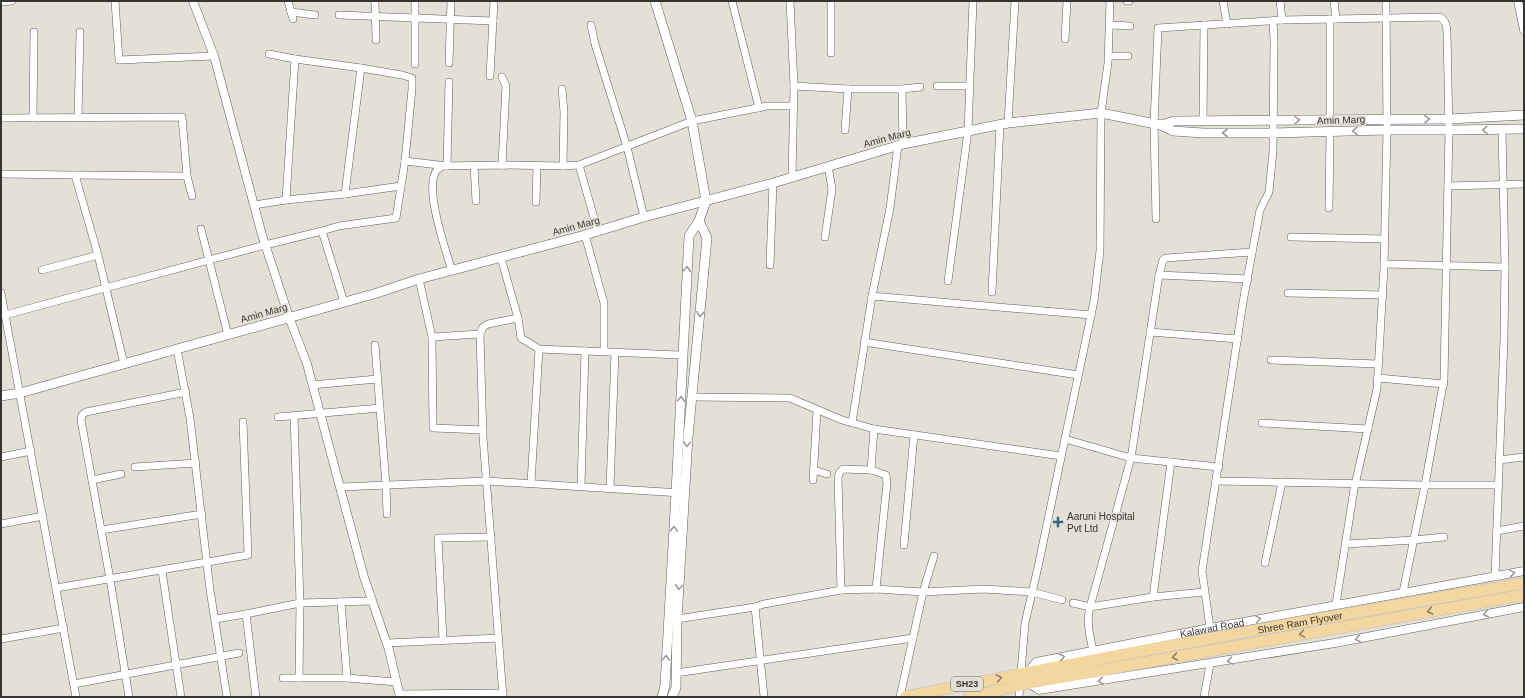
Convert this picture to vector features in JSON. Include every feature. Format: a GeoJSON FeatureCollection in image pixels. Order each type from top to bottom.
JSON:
{"type":"FeatureCollection","features":[{"type":"Feature","properties":{"kind":"main road"},"geometry":{"type":"LineString","coordinates":[[655,1],[692,121],[706,201],[700,221],[689,236],[676,619],[676,688],[672,697]]}},
{"type":"Feature","properties":{"kind":"main road","name":"Amin Marg"},"geometry":{"type":"LineString","coordinates":[[1,396],[20,393],[228,335],[377,293],[419,279],[585,236],[644,217],[773,183],[900,144],[1004,124],[1101,113],[1158,124],[1173,131],[1203,133],[1524,129]]}},
{"type":"Feature","properties":{"kind":"main road","name":"Amin Marg"},"geometry":{"type":"LineString","coordinates":[[1158,124],[1174,121],[1449,118],[1524,115]]}},
{"type":"Feature","properties":{"kind":"main road"},"geometry":{"type":"LineString","coordinates":[[662,697],[665,685],[681,493],[693,397],[707,238],[700,221]]}},
{"type":"Feature","properties":{"kind":"main road","name":"Shree Ram Flyover"},"geometry":{"type":"LineString","coordinates":[[1024,678],[1045,669],[1288,624],[1524,583]]}},
{"type":"Feature","properties":{"kind":"main road","name":"Shree Ram Flyover"},"geometry":{"type":"LineString","coordinates":[[1024,678],[1042,681],[1524,595]]}},
{"type":"Feature","properties":{"kind":"main road","name":"Kalawad Road"},"geometry":{"type":"LineString","coordinates":[[906,697],[1024,678]]}},
{"type":"Feature","properties":{"kind":"main road","name":"Kalawad Road"},"geometry":{"type":"LineString","coordinates":[[969,697],[1024,678]]}},
{"type":"Feature","properties":{"kind":"street"},"geometry":{"type":"LineString","coordinates":[[1,2],[12,1]]}},
{"type":"Feature","properties":{"kind":"street"},"geometry":{"type":"LineString","coordinates":[[115,1],[119,60],[214,56]]}},
{"type":"Feature","properties":{"kind":"street"},"geometry":{"type":"LineString","coordinates":[[193,1],[214,56],[254,205],[289,317],[306,364],[364,577],[387,643],[399,696],[503,695],[483,430],[480,334],[483,327],[488,324],[518,318]]}},
{"type":"Feature","properties":{"kind":"street"},"geometry":{"type":"LineString","coordinates":[[288,1],[292,15],[315,15]]}},
{"type":"Feature","properties":{"kind":"street"},"geometry":{"type":"LineString","coordinates":[[375,1],[376,40]]}},
{"type":"Feature","properties":{"kind":"street"},"geometry":{"type":"LineString","coordinates":[[415,1],[415,64]]}},
{"type":"Feature","properties":{"kind":"street"},"geometry":{"type":"LineString","coordinates":[[449,63],[451,1]]}},
{"type":"Feature","properties":{"kind":"street"},"geometry":{"type":"LineString","coordinates":[[490,76],[494,1]]}},
{"type":"Feature","properties":{"kind":"street"},"geometry":{"type":"LineString","coordinates":[[732,1],[759,108]]}},
{"type":"Feature","properties":{"kind":"street"},"geometry":{"type":"LineString","coordinates":[[790,1],[794,86],[792,177]]}},
{"type":"Feature","properties":{"kind":"street"},"geometry":{"type":"LineString","coordinates":[[831,1],[831,53]]}},
{"type":"Feature","properties":{"kind":"street"},"geometry":{"type":"LineString","coordinates":[[948,281],[968,131],[973,1]]}},
{"type":"Feature","properties":{"kind":"street"},"geometry":{"type":"LineString","coordinates":[[992,292],[1004,124],[1015,1]]}},
{"type":"Feature","properties":{"kind":"street"},"geometry":{"type":"LineString","coordinates":[[1065,39],[1067,1]]}},
{"type":"Feature","properties":{"kind":"street"},"geometry":{"type":"LineString","coordinates":[[1019,697],[1024,678],[1025,623],[1091,315],[1100,251],[1101,113],[1110,56],[1111,1]]}},
{"type":"Feature","properties":{"kind":"street"},"geometry":{"type":"LineString","coordinates":[[1223,1],[1227,24]]}},
{"type":"Feature","properties":{"kind":"street"},"geometry":{"type":"LineString","coordinates":[[1280,1],[1282,20]]}},
{"type":"Feature","properties":{"kind":"street"},"geometry":{"type":"LineString","coordinates":[[1330,119],[1334,1]]}},
{"type":"Feature","properties":{"kind":"street"},"geometry":{"type":"LineString","coordinates":[[1336,604],[1356,483],[1377,389],[1378,378],[1385,239],[1387,130],[1386,1]]}},
{"type":"Feature","properties":{"kind":"street"},"geometry":{"type":"LineString","coordinates":[[1518,1],[1524,30]]}},
{"type":"Feature","properties":{"kind":"street"},"geometry":{"type":"LineString","coordinates":[[339,15],[493,21]]}},
{"type":"Feature","properties":{"kind":"street"},"geometry":{"type":"LineString","coordinates":[[1156,219],[1158,28],[1282,20],[1440,17],[1444,20],[1447,25],[1449,118],[1444,384],[1403,592]]}},
{"type":"Feature","properties":{"kind":"street"},"geometry":{"type":"LineString","coordinates":[[1210,628],[1202,571],[1252,252],[1260,210],[1269,192],[1273,151],[1273,21]]}},
{"type":"Feature","properties":{"kind":"street"},"geometry":{"type":"LineString","coordinates":[[591,25],[595,44],[627,147],[644,217]]}},
{"type":"Feature","properties":{"kind":"street"},"geometry":{"type":"LineString","coordinates":[[1111,25],[1130,26]]}},
{"type":"Feature","properties":{"kind":"street"},"geometry":{"type":"LineString","coordinates":[[1203,121],[1204,25]]}},
{"type":"Feature","properties":{"kind":"street"},"geometry":{"type":"LineString","coordinates":[[33,118],[34,32]]}},
{"type":"Feature","properties":{"kind":"street"},"geometry":{"type":"LineString","coordinates":[[78,118],[80,32]]}},
{"type":"Feature","properties":{"kind":"street"},"geometry":{"type":"LineString","coordinates":[[5,315],[339,226],[396,218],[405,161],[412,78],[360,68],[269,54]]}},
{"type":"Feature","properties":{"kind":"street"},"geometry":{"type":"LineString","coordinates":[[1110,56],[1128,56]]}},
{"type":"Feature","properties":{"kind":"street"},"geometry":{"type":"LineString","coordinates":[[286,200],[295,59]]}},
{"type":"Feature","properties":{"kind":"street"},"geometry":{"type":"LineString","coordinates":[[345,194],[360,68]]}},
{"type":"Feature","properties":{"kind":"street"},"geometry":{"type":"LineString","coordinates":[[502,77],[506,86],[502,165]]}},
{"type":"Feature","properties":{"kind":"street"},"geometry":{"type":"LineString","coordinates":[[447,166],[449,82]]}},
{"type":"Feature","properties":{"kind":"street"},"geometry":{"type":"LineString","coordinates":[[794,86],[848,89],[902,89],[920,87]]}},
{"type":"Feature","properties":{"kind":"street"},"geometry":{"type":"LineString","coordinates":[[937,86],[969,86]]}},
{"type":"Feature","properties":{"kind":"street"},"geometry":{"type":"LineString","coordinates":[[562,89],[564,112],[562,166]]}},
{"type":"Feature","properties":{"kind":"street"},"geometry":{"type":"LineString","coordinates":[[845,130],[848,89]]}},
{"type":"Feature","properties":{"kind":"street"},"geometry":{"type":"LineString","coordinates":[[852,423],[864,342],[890,208],[900,144],[902,89]]}},
{"type":"Feature","properties":{"kind":"street"},"geometry":{"type":"LineString","coordinates":[[452,271],[437,221],[432,192],[434,176],[437,170],[442,166],[579,165],[692,121],[767,106],[793,106]]}},
{"type":"Feature","properties":{"kind":"street"},"geometry":{"type":"LineString","coordinates":[[1,118],[182,117],[187,176],[192,196]]}},
{"type":"Feature","properties":{"kind":"street"},"geometry":{"type":"LineString","coordinates":[[1495,576],[1505,267],[1502,130]]}},
{"type":"Feature","properties":{"kind":"street"},"geometry":{"type":"LineString","coordinates":[[1329,208],[1330,132]]}},
{"type":"Feature","properties":{"kind":"street"},"geometry":{"type":"LineString","coordinates":[[405,161],[447,166]]}},
{"type":"Feature","properties":{"kind":"street"},"geometry":{"type":"LineString","coordinates":[[579,165],[598,232]]}},
{"type":"Feature","properties":{"kind":"street"},"geometry":{"type":"LineString","coordinates":[[474,166],[476,201]]}},
{"type":"Feature","properties":{"kind":"street"},"geometry":{"type":"LineString","coordinates":[[536,202],[537,166]]}},
{"type":"Feature","properties":{"kind":"street"},"geometry":{"type":"LineString","coordinates":[[825,237],[832,189],[828,166]]}},
{"type":"Feature","properties":{"kind":"street"},"geometry":{"type":"LineString","coordinates":[[1,174],[187,176]]}},
{"type":"Feature","properties":{"kind":"street"},"geometry":{"type":"LineString","coordinates":[[75,175],[98,256],[124,364]]}},
{"type":"Feature","properties":{"kind":"street"},"geometry":{"type":"LineString","coordinates":[[770,265],[773,183]]}},
{"type":"Feature","properties":{"kind":"street"},"geometry":{"type":"LineString","coordinates":[[1448,186],[1504,186],[1524,184]]}},
{"type":"Feature","properties":{"kind":"street"},"geometry":{"type":"LineString","coordinates":[[254,205],[401,186]]}},
{"type":"Feature","properties":{"kind":"street"},"geometry":{"type":"LineString","coordinates":[[200,229],[228,335]]}},
{"type":"Feature","properties":{"kind":"street"},"geometry":{"type":"LineString","coordinates":[[322,231],[344,302]]}},
{"type":"Feature","properties":{"kind":"street"},"geometry":{"type":"LineString","coordinates":[[585,236],[604,304],[604,351]]}},
{"type":"Feature","properties":{"kind":"street"},"geometry":{"type":"LineString","coordinates":[[1291,237],[1385,239]]}},
{"type":"Feature","properties":{"kind":"street"},"geometry":{"type":"LineString","coordinates":[[1094,651],[1087,616],[1131,458],[1161,265],[1166,258],[1252,252]]}},
{"type":"Feature","properties":{"kind":"street"},"geometry":{"type":"LineString","coordinates":[[42,270],[98,256]]}},
{"type":"Feature","properties":{"kind":"street"},"geometry":{"type":"LineString","coordinates":[[501,258],[518,318],[521,338],[538,349],[679,355]]}},
{"type":"Feature","properties":{"kind":"street"},"geometry":{"type":"LineString","coordinates":[[1384,264],[1505,267]]}},
{"type":"Feature","properties":{"kind":"street"},"geometry":{"type":"LineString","coordinates":[[1159,275],[1248,279]]}},
{"type":"Feature","properties":{"kind":"street"},"geometry":{"type":"LineString","coordinates":[[419,279],[432,337],[433,428],[483,430]]}},
{"type":"Feature","properties":{"kind":"street"},"geometry":{"type":"LineString","coordinates":[[1,293],[76,697]]}},
{"type":"Feature","properties":{"kind":"street"},"geometry":{"type":"LineString","coordinates":[[1288,293],[1383,296]]}},
{"type":"Feature","properties":{"kind":"street"},"geometry":{"type":"LineString","coordinates":[[872,296],[1091,315]]}},
{"type":"Feature","properties":{"kind":"street"},"geometry":{"type":"LineString","coordinates":[[1150,332],[1238,339]]}},
{"type":"Feature","properties":{"kind":"street"},"geometry":{"type":"LineString","coordinates":[[432,337],[480,334]]}},
{"type":"Feature","properties":{"kind":"street"},"geometry":{"type":"LineString","coordinates":[[864,342],[1078,375]]}},
{"type":"Feature","properties":{"kind":"street"},"geometry":{"type":"LineString","coordinates":[[375,345],[387,514]]}},
{"type":"Feature","properties":{"kind":"street"},"geometry":{"type":"LineString","coordinates":[[177,349],[190,418],[207,563],[227,697]]}},
{"type":"Feature","properties":{"kind":"street"},"geometry":{"type":"LineString","coordinates":[[531,483],[538,349]]}},
{"type":"Feature","properties":{"kind":"street"},"geometry":{"type":"LineString","coordinates":[[581,486],[585,350]]}},
{"type":"Feature","properties":{"kind":"street"},"geometry":{"type":"LineString","coordinates":[[610,488],[614,352]]}},
{"type":"Feature","properties":{"kind":"street"},"geometry":{"type":"LineString","coordinates":[[1271,360],[1378,364]]}},
{"type":"Feature","properties":{"kind":"street"},"geometry":{"type":"LineString","coordinates":[[1378,378],[1444,384]]}},
{"type":"Feature","properties":{"kind":"street"},"geometry":{"type":"LineString","coordinates":[[312,385],[377,379]]}},
{"type":"Feature","properties":{"kind":"street"},"geometry":{"type":"LineString","coordinates":[[129,697],[110,579],[81,420],[82,415],[86,412],[186,392]]}},
{"type":"Feature","properties":{"kind":"street"},"geometry":{"type":"LineString","coordinates":[[693,397],[790,398],[817,411],[874,429],[1061,456]]}},
{"type":"Feature","properties":{"kind":"street"},"geometry":{"type":"LineString","coordinates":[[278,417],[380,408]]}},
{"type":"Feature","properties":{"kind":"street"},"geometry":{"type":"LineString","coordinates":[[814,480],[817,411]]}},
{"type":"Feature","properties":{"kind":"street"},"geometry":{"type":"LineString","coordinates":[[294,415],[300,603],[299,678]]}},
{"type":"Feature","properties":{"kind":"street"},"geometry":{"type":"LineString","coordinates":[[56,588],[162,571],[248,555],[243,422]]}},
{"type":"Feature","properties":{"kind":"street"},"geometry":{"type":"LineString","coordinates":[[1262,423],[1368,429]]}},
{"type":"Feature","properties":{"kind":"street"},"geometry":{"type":"LineString","coordinates":[[871,470],[874,429]]}},
{"type":"Feature","properties":{"kind":"street"},"geometry":{"type":"LineString","coordinates":[[904,545],[914,435]]}},
{"type":"Feature","properties":{"kind":"street"},"geometry":{"type":"LineString","coordinates":[[1065,439],[1131,458],[1218,467]]}},
{"type":"Feature","properties":{"kind":"street"},"geometry":{"type":"LineString","coordinates":[[1,457],[31,451]]}},
{"type":"Feature","properties":{"kind":"street"},"geometry":{"type":"LineString","coordinates":[[1499,460],[1524,457]]}},
{"type":"Feature","properties":{"kind":"street"},"geometry":{"type":"LineString","coordinates":[[1153,597],[1171,462]]}},
{"type":"Feature","properties":{"kind":"street"},"geometry":{"type":"LineString","coordinates":[[135,467],[196,464]]}},
{"type":"Feature","properties":{"kind":"street"},"geometry":{"type":"LineString","coordinates":[[841,590],[838,477],[843,469],[871,470],[886,475],[887,483],[876,589]]}},
{"type":"Feature","properties":{"kind":"street"},"geometry":{"type":"LineString","coordinates":[[814,470],[827,474]]}},
{"type":"Feature","properties":{"kind":"street"},"geometry":{"type":"LineString","coordinates":[[92,480],[121,474]]}},
{"type":"Feature","properties":{"kind":"street"},"geometry":{"type":"LineString","coordinates":[[1216,480],[1425,485],[1498,485]]}},
{"type":"Feature","properties":{"kind":"street"},"geometry":{"type":"LineString","coordinates":[[340,487],[487,481],[681,493]]}},
{"type":"Feature","properties":{"kind":"street"},"geometry":{"type":"LineString","coordinates":[[1265,563],[1282,482]]}},
{"type":"Feature","properties":{"kind":"street"},"geometry":{"type":"LineString","coordinates":[[101,530],[202,514]]}},
{"type":"Feature","properties":{"kind":"street"},"geometry":{"type":"LineString","coordinates":[[1,524],[43,516]]}},
{"type":"Feature","properties":{"kind":"street"},"geometry":{"type":"LineString","coordinates":[[1497,530],[1524,526]]}},
{"type":"Feature","properties":{"kind":"street"},"geometry":{"type":"LineString","coordinates":[[443,640],[438,538],[491,537]]}},
{"type":"Feature","properties":{"kind":"street"},"geometry":{"type":"LineString","coordinates":[[1346,544],[1444,537]]}},
{"type":"Feature","properties":{"kind":"street"},"geometry":{"type":"LineString","coordinates":[[900,697],[923,592],[934,556]]}},
{"type":"Feature","properties":{"kind":"street"},"geometry":{"type":"LineString","coordinates":[[162,571],[181,697]]}},
{"type":"Feature","properties":{"kind":"street","name":"Kalawad Road"},"geometry":{"type":"LineString","coordinates":[[1524,571],[1336,604],[1036,662],[1024,678],[1039,690],[1335,643],[1524,607]]}},
{"type":"Feature","properties":{"kind":"street"},"geometry":{"type":"LineString","coordinates":[[676,619],[755,607],[841,590],[876,589],[923,592],[984,589],[1032,592],[1062,600]]}},
{"type":"Feature","properties":{"kind":"street"},"geometry":{"type":"LineString","coordinates":[[1073,603],[1090,607],[1153,597],[1204,592]]}},
{"type":"Feature","properties":{"kind":"street"},"geometry":{"type":"LineString","coordinates":[[215,619],[300,603],[372,601]]}},
{"type":"Feature","properties":{"kind":"street"},"geometry":{"type":"LineString","coordinates":[[342,602],[347,678]]}},
{"type":"Feature","properties":{"kind":"street"},"geometry":{"type":"LineString","coordinates":[[755,607],[764,697]]}},
{"type":"Feature","properties":{"kind":"street"},"geometry":{"type":"LineString","coordinates":[[246,614],[256,697]]}},
{"type":"Feature","properties":{"kind":"street"},"geometry":{"type":"LineString","coordinates":[[1,639],[64,628]]}},
{"type":"Feature","properties":{"kind":"street"},"geometry":{"type":"LineString","coordinates":[[387,643],[499,638]]}},
{"type":"Feature","properties":{"kind":"street"},"geometry":{"type":"LineString","coordinates":[[676,672],[913,638]]}},
{"type":"Feature","properties":{"kind":"street"},"geometry":{"type":"LineString","coordinates":[[74,684],[239,653]]}},
{"type":"Feature","properties":{"kind":"street"},"geometry":{"type":"LineString","coordinates":[[1204,697],[1210,664]]}},
{"type":"Feature","properties":{"kind":"street"},"geometry":{"type":"LineString","coordinates":[[283,678],[347,678],[396,682]]}},
{"type":"Feature","properties":{"kind":"place","name":"Aaruni Hospital Pvt Ltd"},"geometry":{"type":"Point","coordinates":[1058,522]}}]}
